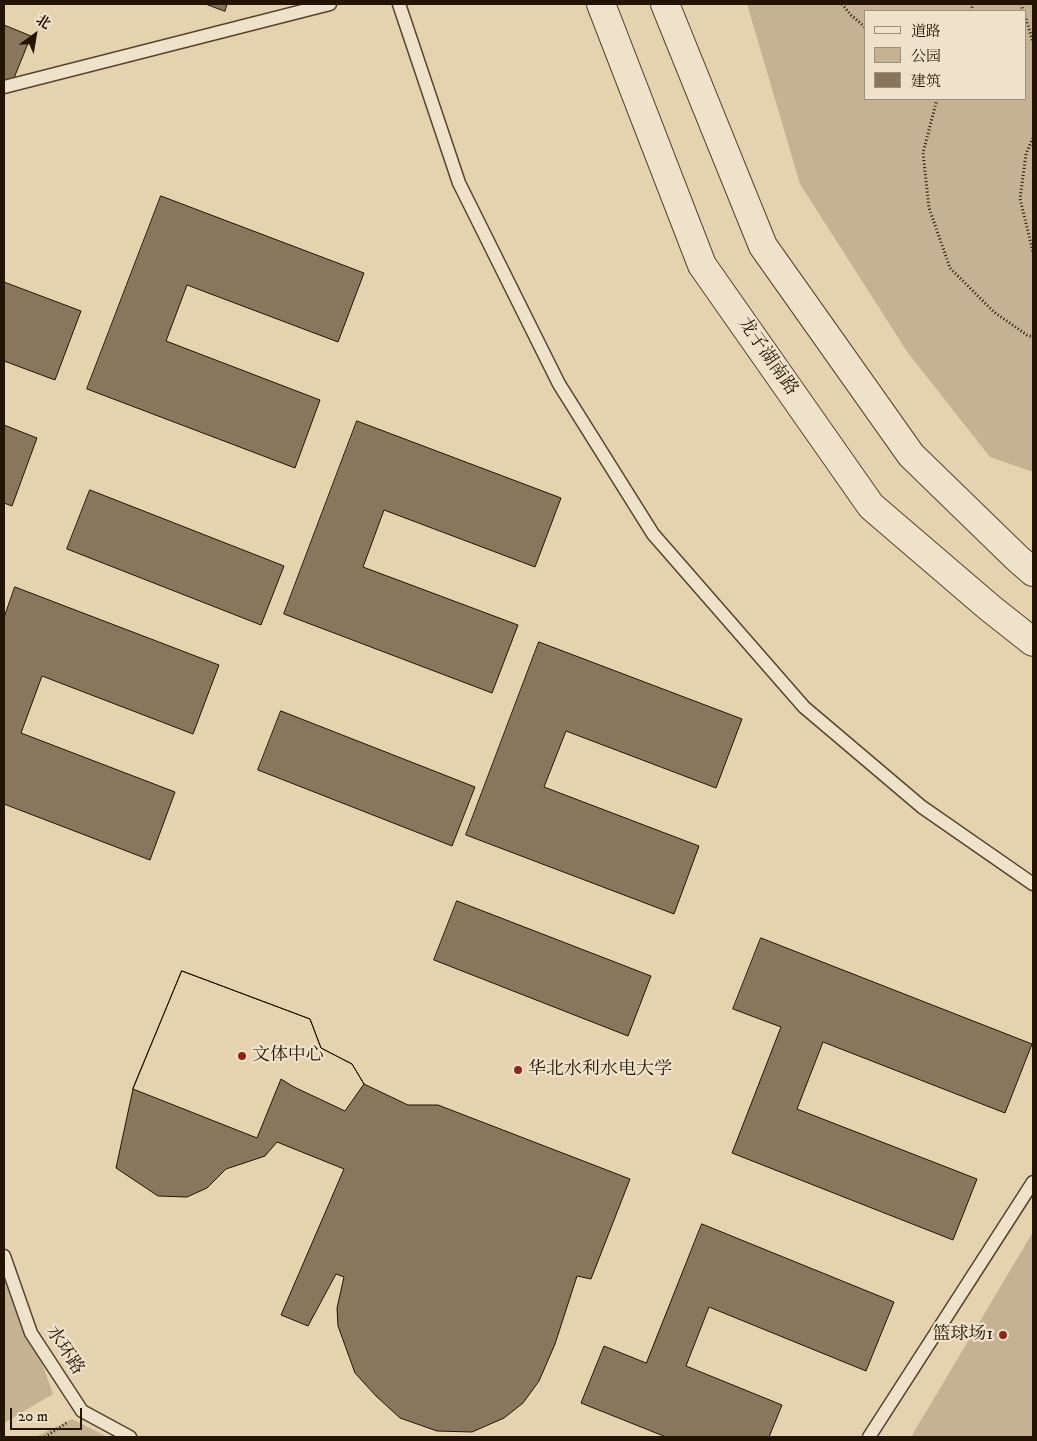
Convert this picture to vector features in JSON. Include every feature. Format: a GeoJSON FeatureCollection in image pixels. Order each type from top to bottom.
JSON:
{"type":"FeatureCollection","features":[{"type":"Feature","properties":{"kind":"street","name":"龙子湖南路"},"geometry":{"type":"LineString","coordinates":[[601,4],[702,265],[871,506],[990,608],[1033,642]]}},
{"type":"Feature","properties":{"kind":"street"},"geometry":{"type":"LineString","coordinates":[[665,4],[763,246],[910,455],[1016,558],[1033,572]]}},
{"type":"Feature","properties":{"kind":"lane"},"geometry":{"type":"LineString","coordinates":[[4,87],[330,4]]}},
{"type":"Feature","properties":{"kind":"lane"},"geometry":{"type":"LineString","coordinates":[[399,4],[459,183],[559,384],[653,534],[804,707],[922,807],[1033,884]]}},
{"type":"Feature","properties":{"kind":"lane"},"geometry":{"type":"LineString","coordinates":[[869,1437],[1033,1182]]}},
{"type":"Feature","properties":{"kind":"lane","name":"水环路"},"geometry":{"type":"LineString","coordinates":[[4,1256],[30,1333],[82,1411],[130,1437]]}},
{"type":"Feature","properties":{"kind":"path"},"geometry":{"type":"LineString","coordinates":[[842,4],[864,26]]}},
{"type":"Feature","properties":{"kind":"path"},"geometry":{"type":"LineString","coordinates":[[1027,22],[1033,42]]}},
{"type":"Feature","properties":{"kind":"path"},"geometry":{"type":"LineString","coordinates":[[937,100],[923,153],[929,208],[950,268],[994,312],[1026,335],[1033,337]]}},
{"type":"Feature","properties":{"kind":"path"},"geometry":{"type":"LineString","coordinates":[[1033,138],[1026,154],[1020,199],[1033,252]]}},
{"type":"Feature","properties":{"kind":"path"},"geometry":{"type":"LineString","coordinates":[[45,1437],[82,1411]]}},
{"type":"Feature","properties":{"kind":"green space"},"geometry":{"type":"Polygon","coordinates":[[[747,4],[1033,4],[1033,472],[990,457],[908,353],[800,184],[747,4]]]}},
{"type":"Feature","properties":{"kind":"green space","name":"篮球场1"},"geometry":{"type":"Polygon","coordinates":[[[1033,1232],[1033,1437],[911,1437],[1033,1232]]]}},
{"type":"Feature","properties":{"kind":"green space"},"geometry":{"type":"Polygon","coordinates":[[[4,1256],[53,1394],[4,1423],[4,1256]]]}},
{"type":"Feature","properties":{"kind":"green space"},"geometry":{"type":"Polygon","coordinates":[[[72,1419],[108,1437],[35,1437],[72,1419]]]}},
{"type":"Feature","properties":{"kind":"building"},"geometry":{"type":"Polygon","coordinates":[[[206,4],[227,4],[225,11],[206,4]]]}},
{"type":"Feature","properties":{"kind":"building"},"geometry":{"type":"Polygon","coordinates":[[[4,25],[31,36],[12,83],[4,80],[4,25]]]}},
{"type":"Feature","properties":{"kind":"building"},"geometry":{"type":"Polygon","coordinates":[[[161,196],[364,273],[338,342],[187,285],[166,341],[320,400],[295,468],[87,389],[161,196]]]}},
{"type":"Feature","properties":{"kind":"building"},"geometry":{"type":"Polygon","coordinates":[[[4,282],[81,311],[55,380],[4,361],[4,282]]]}},
{"type":"Feature","properties":{"kind":"building"},"geometry":{"type":"Polygon","coordinates":[[[357,421],[561,498],[535,567],[384,510],[363,567],[518,625],[492,693],[284,614],[357,421]]]}},
{"type":"Feature","properties":{"kind":"building"},"geometry":{"type":"Polygon","coordinates":[[[4,425],[37,438],[12,506],[4,503],[4,425]]]}},
{"type":"Feature","properties":{"kind":"building"},"geometry":{"type":"Polygon","coordinates":[[[90,490],[284,566],[261,625],[67,549],[90,490]]]}},
{"type":"Feature","properties":{"kind":"building"},"geometry":{"type":"Polygon","coordinates":[[[15,587],[219,665],[193,734],[42,676],[21,733],[175,792],[150,860],[4,804],[4,618],[15,587]]]}},
{"type":"Feature","properties":{"kind":"building"},"geometry":{"type":"Polygon","coordinates":[[[539,642],[742,719],[716,788],[566,731],[544,787],[699,846],[674,914],[466,835],[539,642]]]}},
{"type":"Feature","properties":{"kind":"building"},"geometry":{"type":"Polygon","coordinates":[[[281,711],[475,787],[452,846],[258,770],[281,711]]]}},
{"type":"Feature","properties":{"kind":"building"},"geometry":{"type":"Polygon","coordinates":[[[457,901],[651,976],[628,1036],[434,960],[457,901]]]}},
{"type":"Feature","properties":{"kind":"building"},"geometry":{"type":"Polygon","coordinates":[[[761,938],[1032,1044],[1005,1113],[823,1042],[797,1109],[977,1179],[953,1240],[732,1153],[781,1027],[733,1009],[761,938]]]}},
{"type":"Feature","properties":{"kind":"building"},"geometry":{"type":"Polygon","coordinates":[[[182,971],[310,1019],[321,1048],[352,1064],[364,1084],[408,1105],[438,1105],[630,1179],[591,1279],[577,1276],[555,1344],[539,1381],[523,1403],[504,1418],[472,1432],[437,1431],[400,1418],[355,1373],[338,1326],[337,1308],[344,1277],[336,1274],[308,1326],[281,1315],[344,1169],[277,1142],[265,1156],[226,1169],[207,1188],[187,1197],[158,1196],[116,1168],[133,1089],[182,971]]]}},
{"type":"Feature","properties":{"kind":"building","name":"文体中心"},"geometry":{"type":"Polygon","coordinates":[[[182,971],[310,1019],[321,1048],[352,1064],[364,1084],[345,1111],[281,1079],[257,1138],[133,1089],[182,971]]]}},
{"type":"Feature","properties":{"kind":"building"},"geometry":{"type":"Polygon","coordinates":[[[702,1224],[894,1302],[866,1371],[709,1307],[686,1366],[782,1405],[769,1437],[666,1437],[581,1403],[604,1346],[646,1363],[702,1224]]]}},
{"type":"Feature","properties":{"kind":"place","name":"文体中心"},"geometry":{"type":"Point","coordinates":[242,1056]}},
{"type":"Feature","properties":{"kind":"place","name":"华北水利水电大学"},"geometry":{"type":"Point","coordinates":[518,1070]}},
{"type":"Feature","properties":{"kind":"place","name":"篮球场1"},"geometry":{"type":"Point","coordinates":[1003,1335]}}]}
